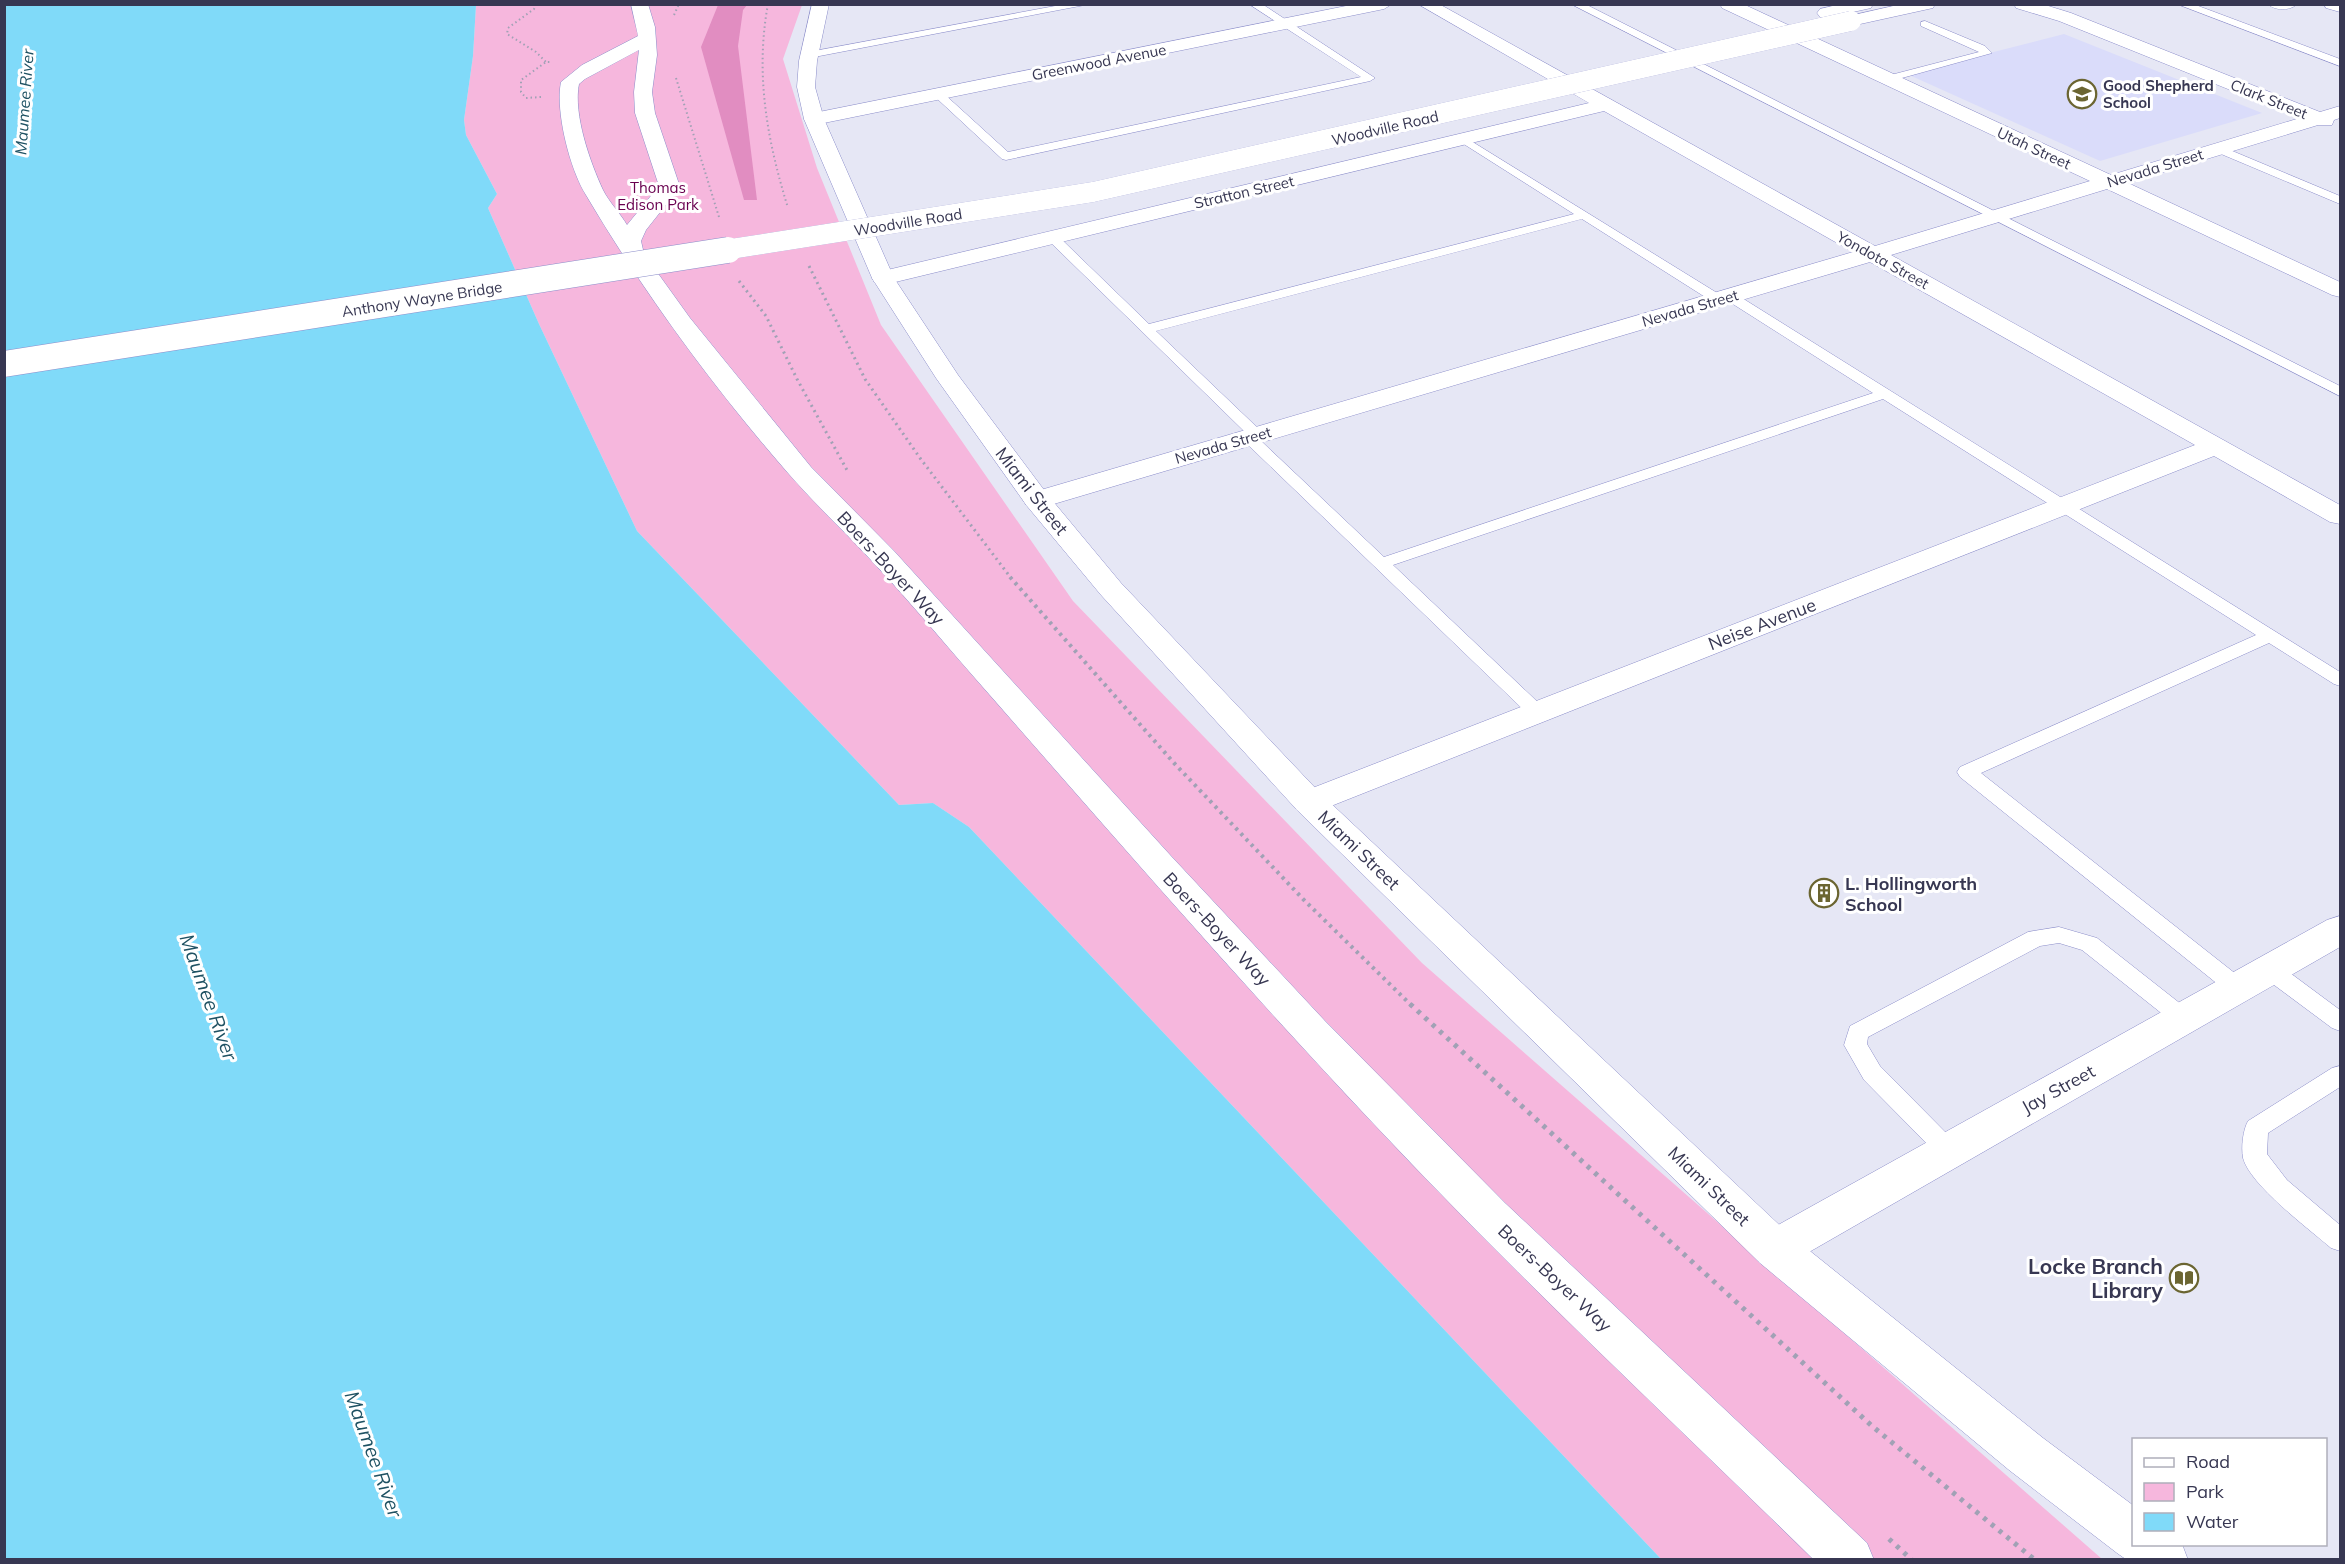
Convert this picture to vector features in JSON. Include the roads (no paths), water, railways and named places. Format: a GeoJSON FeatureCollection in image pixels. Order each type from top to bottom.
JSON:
{"type":"FeatureCollection","features":[{"type":"Feature","properties":{"kind":"street"},"geometry":{"type":"LineString","coordinates":[[633,254],[630,242],[636,228],[670,187],[645,113],[644,92],[648,55],[647,38],[639,4]]}},
{"type":"Feature","properties":{"kind":"street","name":"Miami Street"},"geometry":{"type":"LineString","coordinates":[[821,4],[809,55],[806,87],[813,119],[883,278],[948,378],[1037,500],[1111,589],[1309,802],[1775,1249],[2026,1454],[2132,1535]]}},
{"type":"Feature","properties":{"kind":"street","name":"Greenwood Avenue"},"geometry":{"type":"LineString","coordinates":[[813,119],[1384,4]]}},
{"type":"Feature","properties":{"kind":"street","name":"Yondota Street"},"geometry":{"type":"LineString","coordinates":[[1426,4],[2340,516]]}},
{"type":"Feature","properties":{"kind":"street","name":"Utah Street"},"geometry":{"type":"LineString","coordinates":[[1728,4],[2340,290]]}},
{"type":"Feature","properties":{"kind":"street","name":"Woodville Road"},"geometry":{"type":"LineString","coordinates":[[833,226],[1125,171],[1865,4]]}},
{"type":"Feature","properties":{"kind":"street","name":"Woodville Road"},"geometry":{"type":"LineString","coordinates":[[833,226],[1137,183],[1927,4]]}},
{"type":"Feature","properties":{"kind":"street","name":"Clark Street"},"geometry":{"type":"LineString","coordinates":[[2022,4],[2060,11],[2340,127]]}},
{"type":"Feature","properties":{"kind":"street"},"geometry":{"type":"LineString","coordinates":[[2276,4],[2289,4]]}},
{"type":"Feature","properties":{"kind":"street"},"geometry":{"type":"LineString","coordinates":[[2332,4],[2340,8]]}},
{"type":"Feature","properties":{"kind":"street","name":"Boers-Boyer Way"},"geometry":{"type":"LineString","coordinates":[[647,38],[581,72],[570,82],[568,92],[574,136],[593,191],[615,222],[633,254],[688,332],[802,473],[884,557],[1159,866],[1312,1032],[1490,1216],[1850,1560]]}},
{"type":"Feature","properties":{"kind":"street","name":"Stratton Street"},"geometry":{"type":"LineString","coordinates":[[883,278],[1606,105]]}},
{"type":"Feature","properties":{"kind":"street","name":"Nevada Street"},"geometry":{"type":"LineString","coordinates":[[1037,500],[1872,254],[2340,112]]}},
{"type":"Feature","properties":{"kind":"street","name":"Anthony Wayne Bridge"},"geometry":{"type":"LineString","coordinates":[[4,348],[833,226]]}},
{"type":"Feature","properties":{"kind":"street","name":"Anthony Wayne Bridge"},"geometry":{"type":"LineString","coordinates":[[4,364],[833,226]]}},
{"type":"Feature","properties":{"kind":"street","name":"Neise Avenue"},"geometry":{"type":"LineString","coordinates":[[1309,802],[2216,446]]}},
{"type":"Feature","properties":{"kind":"street","name":"Jay Street"},"geometry":{"type":"LineString","coordinates":[[1775,1249],[2340,930]]}},
{"type":"Feature","properties":{"kind":"street"},"geometry":{"type":"LineString","coordinates":[[2146,1546],[2164,1560]]}},
{"type":"Feature","properties":{"kind":"lane"},"geometry":{"type":"LineString","coordinates":[[809,55],[1085,4]]}},
{"type":"Feature","properties":{"kind":"lane"},"geometry":{"type":"LineString","coordinates":[[938,94],[1006,156],[1370,78],[1254,4]]}},
{"type":"Feature","properties":{"kind":"lane"},"geometry":{"type":"LineString","coordinates":[[1576,4],[2340,392]]}},
{"type":"Feature","properties":{"kind":"lane"},"geometry":{"type":"LineString","coordinates":[[2182,4],[2340,63]]}},
{"type":"Feature","properties":{"kind":"lane"},"geometry":{"type":"LineString","coordinates":[[1887,79],[1987,53],[1981,48],[1925,24]]}},
{"type":"Feature","properties":{"kind":"lane"},"geometry":{"type":"LineString","coordinates":[[1463,139],[1584,215],[1884,394],[2340,680]]}},
{"type":"Feature","properties":{"kind":"lane"},"geometry":{"type":"LineString","coordinates":[[2218,149],[2340,200]]}},
{"type":"Feature","properties":{"kind":"lane"},"geometry":{"type":"LineString","coordinates":[[1146,328],[1584,215]]}},
{"type":"Feature","properties":{"kind":"lane"},"geometry":{"type":"LineString","coordinates":[[1052,238],[1537,712]]}},
{"type":"Feature","properties":{"kind":"lane"},"geometry":{"type":"LineString","coordinates":[[1383,563],[1884,394]]}},
{"type":"Feature","properties":{"kind":"lane"},"geometry":{"type":"LineString","coordinates":[[2270,636],[1967,772],[2254,979],[2340,1022]]}},
{"type":"Feature","properties":{"kind":"lane"},"geometry":{"type":"LineString","coordinates":[[1948,1151],[1872,1073],[1855,1045],[1858,1032],[2036,938],[2059,935],[2089,944],[2183,1018]]}},
{"type":"Feature","properties":{"kind":"lane"},"geometry":{"type":"LineString","coordinates":[[2337,1082],[2256,1128],[2255,1157],[2278,1188],[2340,1240]]}},
{"type":"Feature","properties":{"kind":"water","name":"Maumee River"},"geometry":{"type":"Polygon","coordinates":[[[5,4],[476,5],[473,56],[464,120],[466,135],[497,194],[488,208],[539,324],[637,531],[899,805],[933,803],[969,827],[1661,1559],[5,1560],[5,4]]]}},
{"type":"Feature","properties":{"kind":"place","name":"Good Shepherd School"},"geometry":{"type":"Point","coordinates":[2082,94]}},
{"type":"Feature","properties":{"kind":"place","name":"L. Hollingworth School"},"geometry":{"type":"Point","coordinates":[1824,893]}},
{"type":"Feature","properties":{"kind":"place","name":"Locke Branch Library"},"geometry":{"type":"Point","coordinates":[2184,1278]}},
{"type":"Feature","properties":{"kind":"park label","name":"Thomas Edison Park"},"geometry":{"type":"Point","coordinates":[658,196]}}]}
